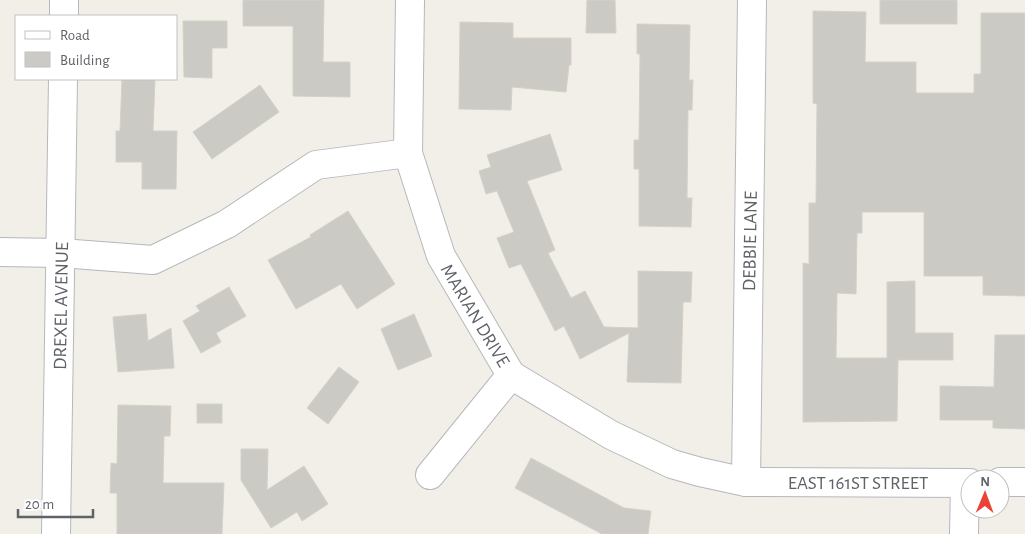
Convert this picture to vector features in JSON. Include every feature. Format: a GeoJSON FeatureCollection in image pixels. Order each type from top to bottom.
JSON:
{"type":"FeatureCollection","features":[{"type":"Feature","properties":{"kind":"street"},"geometry":{"type":"LineString","coordinates":[[64,0],[64,15]]}},
{"type":"Feature","properties":{"kind":"street","name":"MARIAN DRIVE"},"geometry":{"type":"LineString","coordinates":[[410,0],[408,153],[441,256],[511,375],[611,435],[648,454],[672,464],[746,482]]}},
{"type":"Feature","properties":{"kind":"street","name":"DEBBIE LANE"},"geometry":{"type":"LineString","coordinates":[[746,482],[752,0]]}},
{"type":"Feature","properties":{"kind":"street","name":"DREXEL AVENUE"},"geometry":{"type":"LineString","coordinates":[[56,534],[63,80]]}},
{"type":"Feature","properties":{"kind":"street"},"geometry":{"type":"LineString","coordinates":[[0,252],[60,253],[153,260],[227,224],[316,166],[408,153]]}},
{"type":"Feature","properties":{"kind":"street"},"geometry":{"type":"LineString","coordinates":[[430,475],[511,375]]}},
{"type":"Feature","properties":{"kind":"street","name":"EAST 161ST STREET"},"geometry":{"type":"LineString","coordinates":[[746,482],[960,482]]}},
{"type":"Feature","properties":{"kind":"street"},"geometry":{"type":"LineString","coordinates":[[1010,482],[1025,482]]}},
{"type":"Feature","properties":{"kind":"street"},"geometry":{"type":"LineString","coordinates":[[964,534],[965,519]]}},
{"type":"Feature","properties":{"kind":"building"},"geometry":{"type":"Polygon","coordinates":[[[243,0],[324,0],[323,62],[350,62],[350,97],[293,96],[293,26],[243,26],[243,0]]]}},
{"type":"Feature","properties":{"kind":"building"},"geometry":{"type":"Polygon","coordinates":[[[587,0],[615,0],[616,33],[586,33],[587,0]]]}},
{"type":"Feature","properties":{"kind":"building"},"geometry":{"type":"Polygon","coordinates":[[[880,0],[957,0],[957,24],[880,24],[880,0]]]}},
{"type":"Feature","properties":{"kind":"building"},"geometry":{"type":"Polygon","coordinates":[[[813,11],[866,12],[865,62],[916,62],[916,93],[974,93],[974,74],[981,74],[981,13],[1025,13],[1025,296],[983,295],[983,276],[924,276],[924,212],[862,212],[862,233],[857,233],[856,294],[837,293],[836,358],[887,358],[887,282],[915,281],[915,333],[953,333],[953,360],[898,360],[897,421],[803,422],[803,263],[809,264],[809,203],[816,203],[817,104],[813,103],[813,11]]]}},
{"type":"Feature","properties":{"kind":"building"},"geometry":{"type":"Polygon","coordinates":[[[183,21],[227,21],[227,48],[212,48],[212,78],[184,77],[183,21]]]}},
{"type":"Feature","properties":{"kind":"building"},"geometry":{"type":"Polygon","coordinates":[[[460,22],[513,23],[513,38],[571,38],[571,65],[569,65],[566,92],[512,87],[511,110],[459,109],[460,22]]]}},
{"type":"Feature","properties":{"kind":"building"},"geometry":{"type":"Polygon","coordinates":[[[637,24],[690,25],[689,80],[693,80],[692,110],[688,110],[687,198],[692,198],[691,227],[639,226],[639,169],[634,169],[634,140],[639,140],[640,54],[637,54],[637,24]]]}},
{"type":"Feature","properties":{"kind":"building"},"geometry":{"type":"Polygon","coordinates":[[[122,80],[155,80],[153,131],[177,131],[176,189],[142,189],[142,162],[116,162],[116,131],[120,131],[122,80]]]}},
{"type":"Feature","properties":{"kind":"building"},"geometry":{"type":"Polygon","coordinates":[[[260,85],[279,112],[212,159],[193,132],[260,85]]]}},
{"type":"Feature","properties":{"kind":"building"},"geometry":{"type":"Polygon","coordinates":[[[550,134],[562,170],[527,181],[555,250],[548,253],[571,298],[585,291],[604,327],[638,328],[638,271],[692,272],[691,302],[683,302],[681,383],[627,382],[629,333],[580,359],[564,326],[555,331],[521,264],[509,268],[497,238],[514,232],[497,191],[486,194],[479,171],[491,167],[487,155],[550,134]]]}},
{"type":"Feature","properties":{"kind":"building"},"geometry":{"type":"Polygon","coordinates":[[[348,211],[395,284],[357,309],[341,284],[296,309],[268,260],[311,237],[310,235],[348,211]]]}},
{"type":"Feature","properties":{"kind":"building"},"geometry":{"type":"Polygon","coordinates":[[[229,287],[246,316],[216,333],[221,342],[201,353],[183,321],[200,311],[196,306],[229,287]]]}},
{"type":"Feature","properties":{"kind":"building"},"geometry":{"type":"Polygon","coordinates":[[[146,314],[148,341],[171,328],[174,368],[118,372],[113,317],[146,314]]]}},
{"type":"Feature","properties":{"kind":"building"},"geometry":{"type":"Polygon","coordinates":[[[414,314],[432,356],[398,370],[381,329],[414,314]]]}},
{"type":"Feature","properties":{"kind":"building"},"geometry":{"type":"Polygon","coordinates":[[[995,335],[1025,335],[1025,429],[993,428],[993,420],[940,420],[940,386],[994,387],[995,335]]]}},
{"type":"Feature","properties":{"kind":"building"},"geometry":{"type":"Polygon","coordinates":[[[339,367],[359,382],[328,424],[307,408],[339,367]]]}},
{"type":"Feature","properties":{"kind":"building"},"geometry":{"type":"Polygon","coordinates":[[[197,404],[222,404],[222,423],[197,423],[197,404]]]}},
{"type":"Feature","properties":{"kind":"building"},"geometry":{"type":"Polygon","coordinates":[[[118,405],[171,406],[170,436],[164,436],[163,483],[224,483],[222,534],[117,534],[117,493],[110,493],[111,463],[117,464],[118,405]]]}},
{"type":"Feature","properties":{"kind":"building"},"geometry":{"type":"Polygon","coordinates":[[[241,449],[268,449],[267,490],[304,466],[328,504],[302,521],[297,512],[271,528],[241,480],[241,449]]]}},
{"type":"Feature","properties":{"kind":"building"},"geometry":{"type":"Polygon","coordinates":[[[531,458],[624,508],[651,511],[648,534],[602,534],[515,488],[531,458]]]}}]}
